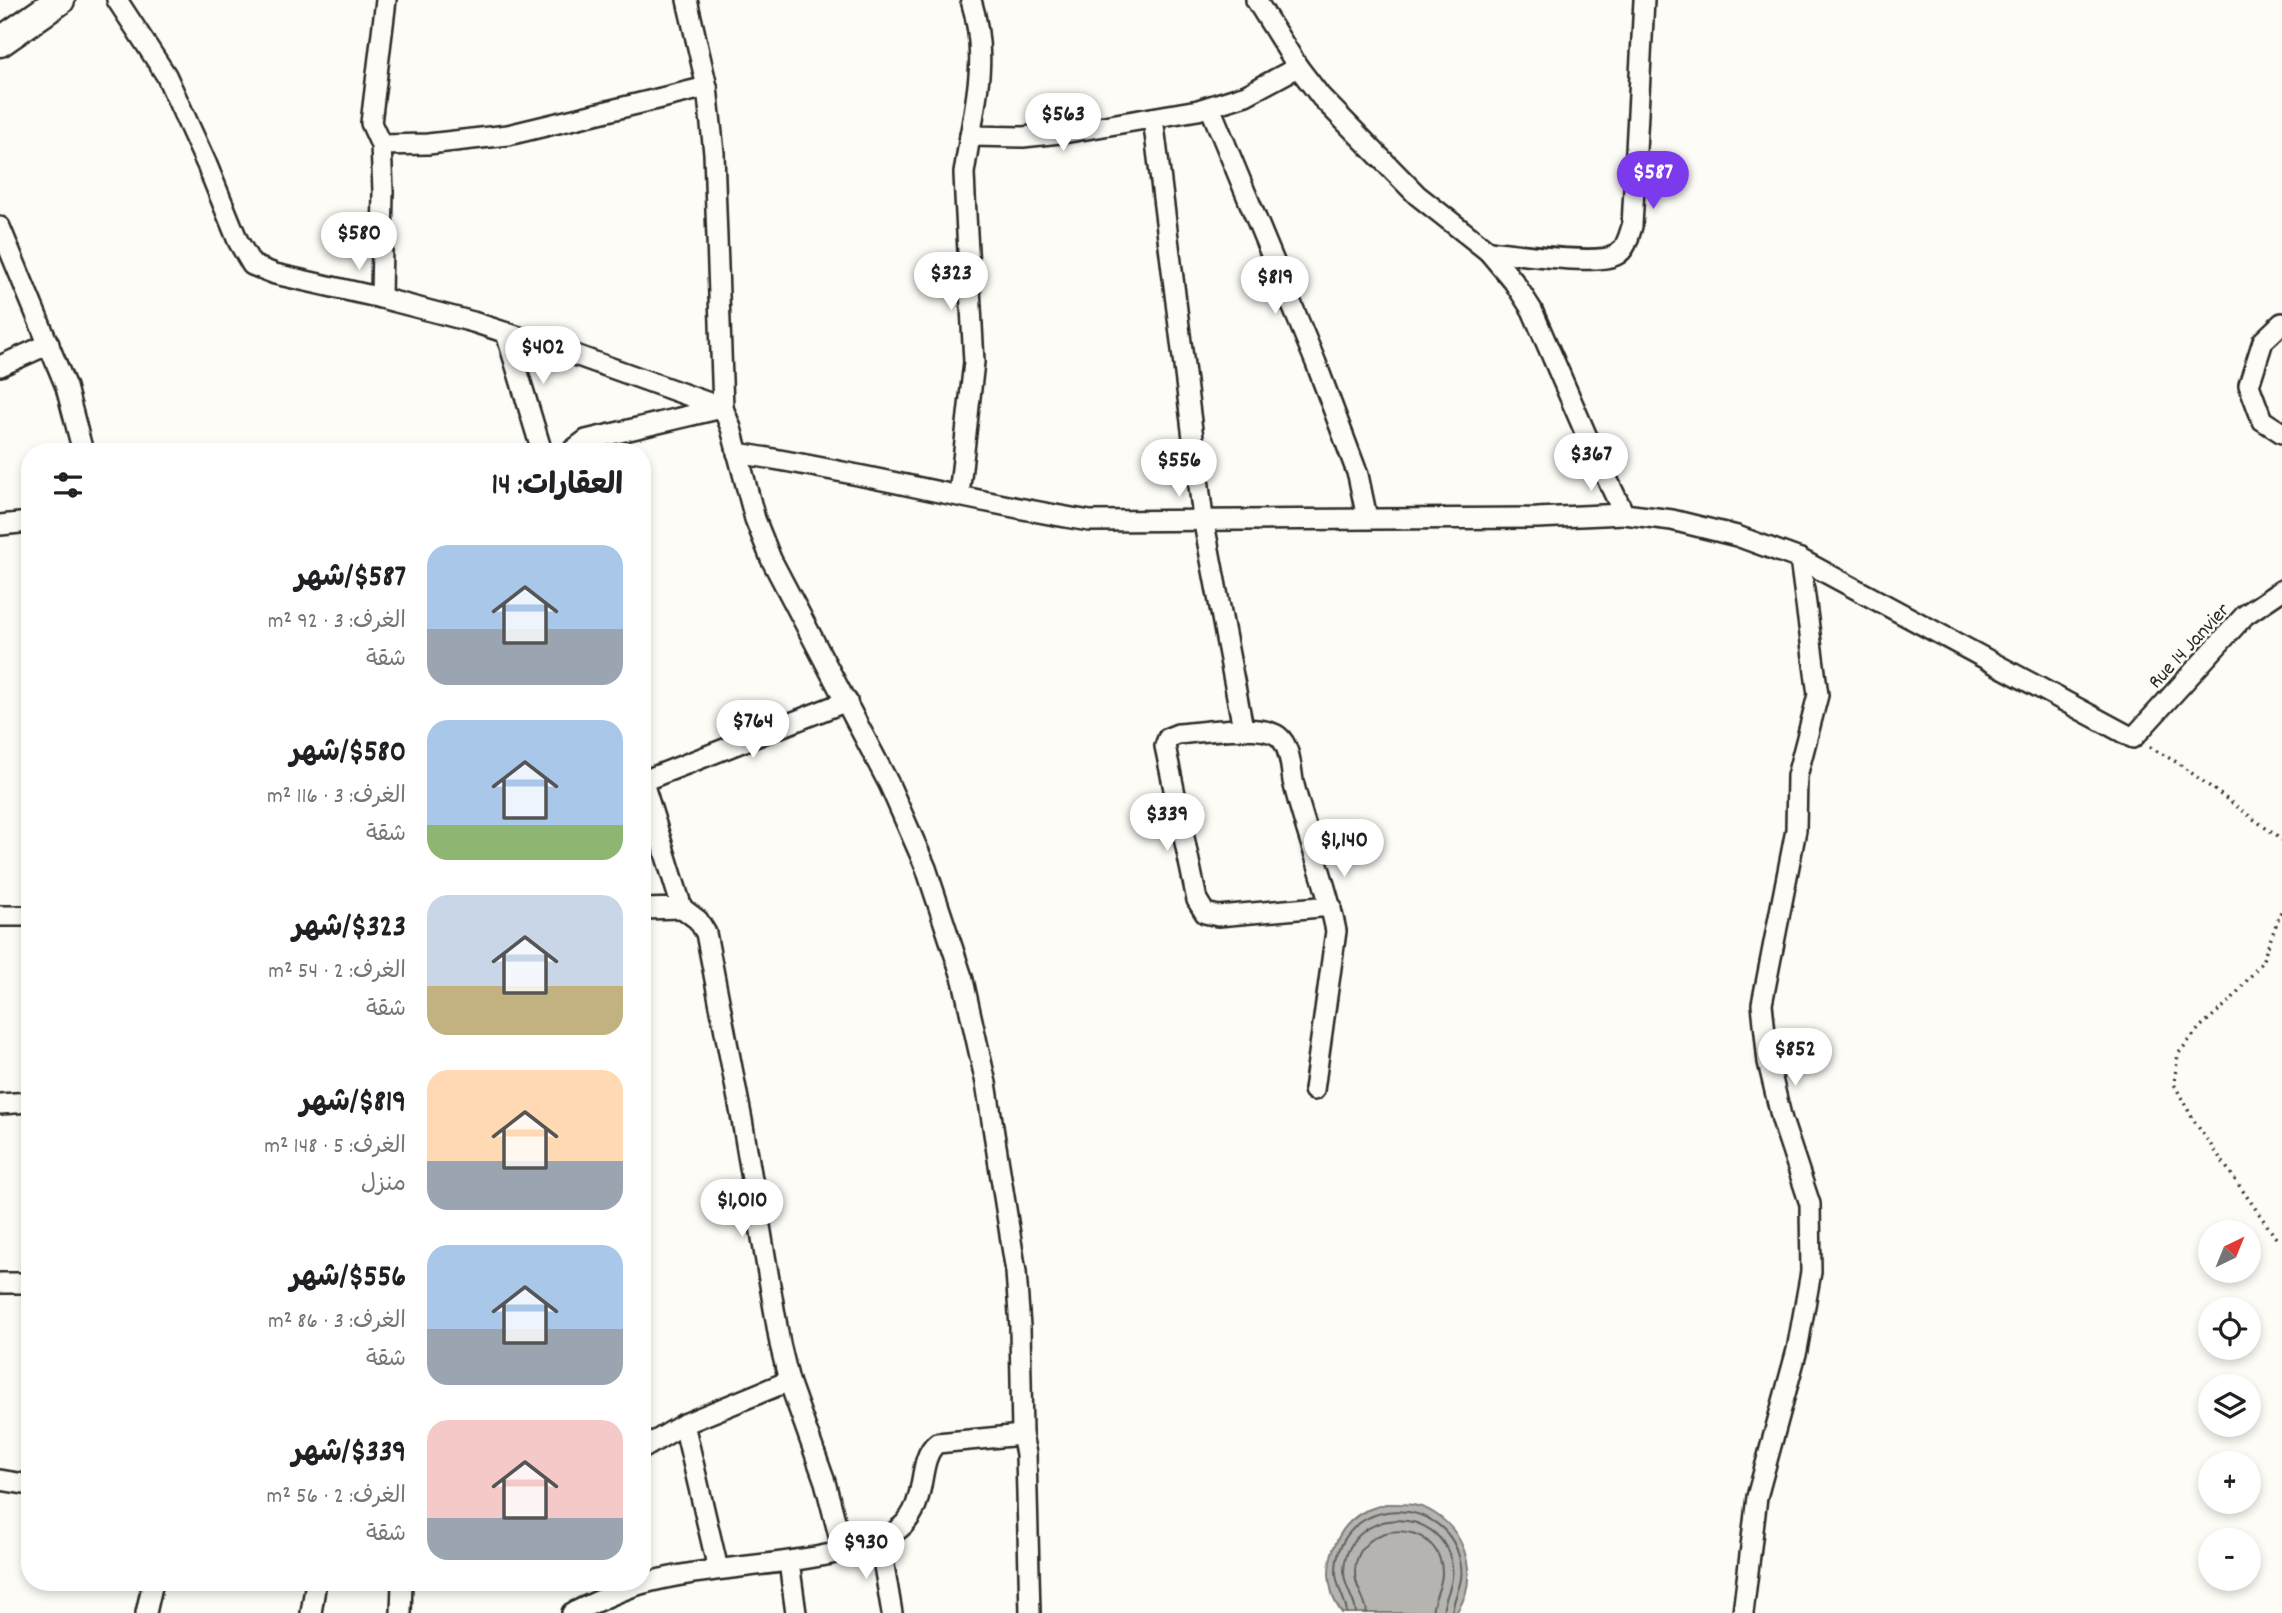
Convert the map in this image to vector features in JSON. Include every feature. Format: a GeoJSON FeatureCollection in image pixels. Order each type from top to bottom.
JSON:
{"type":"FeatureCollection","features":[{"type":"Feature","properties":{"kind":"street"},"geometry":{"type":"LineString","coordinates":[[0,42],[60,0]]}},
{"type":"Feature","properties":{"kind":"street"},"geometry":{"type":"LineString","coordinates":[[117,0],[166,75],[238,241],[252,265],[275,274],[381,298],[506,333],[723,408]]}},
{"type":"Feature","properties":{"kind":"street"},"geometry":{"type":"LineString","coordinates":[[381,298],[381,145],[371,122],[386,0]]}},
{"type":"Feature","properties":{"kind":"street"},"geometry":{"type":"LineString","coordinates":[[687,0],[707,87],[714,153],[723,408],[755,519],[771,559],[889,783],[926,869],[963,980],[986,1083],[1016,1272],[1022,1435],[1026,1454],[1030,1613]]}},
{"type":"Feature","properties":{"kind":"street"},"geometry":{"type":"LineString","coordinates":[[959,495],[974,362],[964,173],[982,57],[978,23],[971,0]]}},
{"type":"Feature","properties":{"kind":"street"},"geometry":{"type":"LineString","coordinates":[[1256,0],[1298,67],[1321,97],[1417,195],[1488,251],[1514,282],[1532,310],[1624,514]]}},
{"type":"Feature","properties":{"kind":"street"},"geometry":{"type":"LineString","coordinates":[[1488,251],[1598,260],[1618,255],[1626,245],[1632,226],[1644,0]]}},
{"type":"Feature","properties":{"kind":"street"},"geometry":{"type":"LineString","coordinates":[[970,136],[1023,137],[1069,132],[1210,107],[1246,95],[1298,67]]}},
{"type":"Feature","properties":{"kind":"street"},"geometry":{"type":"LineString","coordinates":[[381,145],[428,144],[508,135],[707,87]]}},
{"type":"Feature","properties":{"kind":"street"},"geometry":{"type":"LineString","coordinates":[[1210,107],[1316,363],[1358,475],[1367,518]]}},
{"type":"Feature","properties":{"kind":"street"},"geometry":{"type":"LineString","coordinates":[[1153,118],[1203,518],[1243,728]]}},
{"type":"Feature","properties":{"kind":"street"},"geometry":{"type":"LineString","coordinates":[[0,227],[66,387],[81,443]]}},
{"type":"Feature","properties":{"kind":"street"},"geometry":{"type":"LineString","coordinates":[[2282,323],[2263,341],[2249,385],[2262,420],[2282,433]]}},
{"type":"Feature","properties":{"kind":"street"},"geometry":{"type":"LineString","coordinates":[[506,333],[539,443]]}},
{"type":"Feature","properties":{"kind":"street"},"geometry":{"type":"LineString","coordinates":[[0,366],[49,344]]}},
{"type":"Feature","properties":{"kind":"street"},"geometry":{"type":"LineString","coordinates":[[582,443],[723,408]]}},
{"type":"Feature","properties":{"kind":"street"},"geometry":{"type":"LineString","coordinates":[[737,453],[1090,521],[1203,518],[1537,518],[1624,514],[1672,520],[1737,537],[1800,559],[2133,738]]}},
{"type":"Feature","properties":{"kind":"street"},"geometry":{"type":"LineString","coordinates":[[0,525],[21,523]]}},
{"type":"Feature","properties":{"kind":"street"},"geometry":{"type":"LineString","coordinates":[[1743,1613],[1756,1497],[1797,1350],[1811,1272],[1810,1204],[1782,1120],[1768,1062],[1762,1004],[1796,830],[1797,776],[1818,695],[1800,559]]}},
{"type":"Feature","properties":{"kind":"street","name":"Rue 14 Janvier"},"geometry":{"type":"LineString","coordinates":[[2133,738],[2245,615],[2282,590]]}},
{"type":"Feature","properties":{"kind":"street"},"geometry":{"type":"LineString","coordinates":[[651,777],[847,701]]}},
{"type":"Feature","properties":{"kind":"street"},"geometry":{"type":"LineString","coordinates":[[1314,1090],[1336,931],[1331,906],[1295,787],[1286,746],[1279,736],[1243,728],[1178,734],[1168,738],[1166,747],[1196,900],[1205,912],[1218,916],[1331,906]]}},
{"type":"Feature","properties":{"kind":"street"},"geometry":{"type":"LineString","coordinates":[[651,806],[682,908],[698,920],[706,933],[742,1120],[780,1344],[789,1381],[825,1482],[843,1551]]}},
{"type":"Feature","properties":{"kind":"street"},"geometry":{"type":"LineString","coordinates":[[651,909],[682,908]]}},
{"type":"Feature","properties":{"kind":"street"},"geometry":{"type":"LineString","coordinates":[[0,915],[21,916]]}},
{"type":"Feature","properties":{"kind":"street"},"geometry":{"type":"LineString","coordinates":[[0,1104],[21,1103]]}},
{"type":"Feature","properties":{"kind":"street"},"geometry":{"type":"LineString","coordinates":[[0,1283],[21,1283]]}},
{"type":"Feature","properties":{"kind":"street"},"geometry":{"type":"LineString","coordinates":[[651,1444],[684,1424],[789,1381]]}},
{"type":"Feature","properties":{"kind":"street"},"geometry":{"type":"LineString","coordinates":[[684,1424],[718,1570]]}},
{"type":"Feature","properties":{"kind":"street"},"geometry":{"type":"LineString","coordinates":[[651,1581],[789,1562],[880,1542],[900,1529],[913,1514],[925,1475],[926,1457],[937,1443],[1022,1435]]}},
{"type":"Feature","properties":{"kind":"street"},"geometry":{"type":"LineString","coordinates":[[0,1480],[21,1484]]}},
{"type":"Feature","properties":{"kind":"street"},"geometry":{"type":"LineString","coordinates":[[880,1542],[892,1613]]}},
{"type":"Feature","properties":{"kind":"street"},"geometry":{"type":"LineString","coordinates":[[789,1562],[796,1613]]}},
{"type":"Feature","properties":{"kind":"street"},"geometry":{"type":"LineString","coordinates":[[146,1613],[151,1591]]}},
{"type":"Feature","properties":{"kind":"street"},"geometry":{"type":"LineString","coordinates":[[312,1613],[315,1591]]}},
{"type":"Feature","properties":{"kind":"street"},"geometry":{"type":"LineString","coordinates":[[401,1613],[402,1591]]}},
{"type":"Feature","properties":{"kind":"street"},"geometry":{"type":"LineString","coordinates":[[572,1613],[622,1591]]}},
{"type":"Feature","properties":{"kind":"path"},"geometry":{"type":"LineString","coordinates":[[2133,738],[2178,763],[2282,840]]}},
{"type":"Feature","properties":{"kind":"path"},"geometry":{"type":"LineString","coordinates":[[2276,1238],[2194,1122],[2174,1084],[2178,1054],[2200,1027],[2231,1000],[2262,962],[2282,909]]}},
{"type":"Feature","properties":{"kind":"water"},"geometry":{"type":"Polygon","coordinates":[[[1386,1504],[1423,1507],[1446,1522],[1455,1533],[1462,1545],[1468,1572],[1463,1600],[1456,1613],[1342,1613],[1333,1598],[1330,1581],[1329,1570],[1334,1546],[1346,1526],[1355,1518],[1365,1511],[1386,1504]]]}}]}
